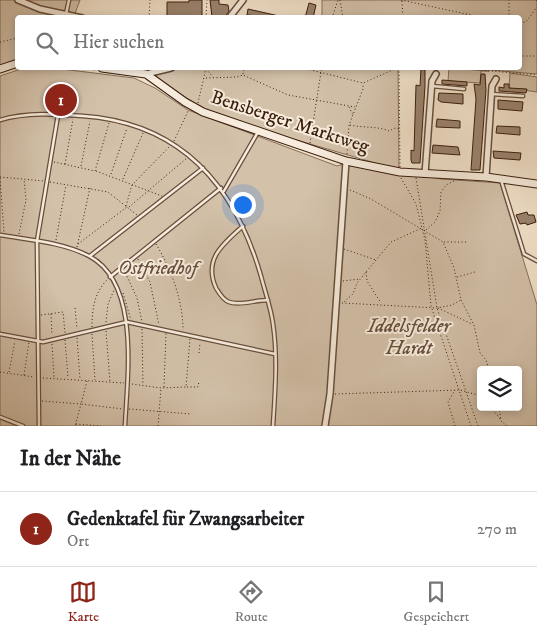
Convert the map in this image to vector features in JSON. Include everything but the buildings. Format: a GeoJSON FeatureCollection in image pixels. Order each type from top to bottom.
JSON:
{"type":"FeatureCollection","features":[{"type":"Feature","properties":{"kind":"street"},"geometry":{"type":"LineString","coordinates":[[18,0],[35,7],[70,15]]}},
{"type":"Feature","properties":{"kind":"street"},"geometry":{"type":"LineString","coordinates":[[231,15],[243,0]]}},
{"type":"Feature","properties":{"kind":"street"},"geometry":{"type":"LineString","coordinates":[[0,69],[15,64]]}},
{"type":"Feature","properties":{"kind":"street","name":"Bensberger Marktweg"},"geometry":{"type":"LineString","coordinates":[[117,70],[146,74],[193,107],[346,161],[400,172],[486,177],[537,184]]}},
{"type":"Feature","properties":{"kind":"street"},"geometry":{"type":"LineString","coordinates":[[146,74],[163,70]]}},
{"type":"Feature","properties":{"kind":"street"},"geometry":{"type":"LineString","coordinates":[[424,174],[432,86],[436,74]]}},
{"type":"Feature","properties":{"kind":"street"},"geometry":{"type":"LineString","coordinates":[[486,177],[492,94],[496,79]]}},
{"type":"Feature","properties":{"kind":"street"},"geometry":{"type":"LineString","coordinates":[[325,426],[330,394],[346,161]]}},
{"type":"Feature","properties":{"kind":"lane"},"geometry":{"type":"LineString","coordinates":[[66,14],[69,0]]}},
{"type":"Feature","properties":{"kind":"lane"},"geometry":{"type":"LineString","coordinates":[[432,86],[464,89]]}},
{"type":"Feature","properties":{"kind":"lane"},"geometry":{"type":"LineString","coordinates":[[492,94],[523,96]]}},
{"type":"Feature","properties":{"kind":"lane"},"geometry":{"type":"LineString","coordinates":[[0,120],[35,114],[91,117],[128,125],[172,145],[203,168],[222,189],[243,226],[268,300],[273,323],[276,379],[273,426]]}},
{"type":"Feature","properties":{"kind":"lane"},"geometry":{"type":"LineString","coordinates":[[39,426],[37,241],[58,115]]}},
{"type":"Feature","properties":{"kind":"lane"},"geometry":{"type":"LineString","coordinates":[[110,277],[222,189],[258,131]]}},
{"type":"Feature","properties":{"kind":"lane"},"geometry":{"type":"LineString","coordinates":[[90,256],[203,168]]}},
{"type":"Feature","properties":{"kind":"lane"},"geometry":{"type":"LineString","coordinates":[[501,179],[524,254],[537,261]]}},
{"type":"Feature","properties":{"kind":"lane"},"geometry":{"type":"LineString","coordinates":[[243,226],[220,246],[214,256],[212,274],[215,286],[222,297],[230,303],[268,300]]}},
{"type":"Feature","properties":{"kind":"lane"},"geometry":{"type":"LineString","coordinates":[[0,235],[76,250],[90,256],[110,277],[116,287],[127,322],[125,426]]}},
{"type":"Feature","properties":{"kind":"lane"},"geometry":{"type":"LineString","coordinates":[[0,334],[38,341],[127,322],[275,354]]}},
{"type":"Feature","properties":{"kind":"lane"},"geometry":{"type":"LineString","coordinates":[[0,417],[23,426]]}},
{"type":"Feature","properties":{"kind":"path"},"geometry":{"type":"LineString","coordinates":[[149,15],[150,0]]}},
{"type":"Feature","properties":{"kind":"path"},"geometry":{"type":"LineString","coordinates":[[206,15],[207,0]]}},
{"type":"Feature","properties":{"kind":"path"},"geometry":{"type":"LineString","coordinates":[[333,15],[339,0]]}},
{"type":"Feature","properties":{"kind":"path"},"geometry":{"type":"LineString","coordinates":[[339,0],[342,15]]}},
{"type":"Feature","properties":{"kind":"path"},"geometry":{"type":"LineString","coordinates":[[403,15],[402,0],[470,15]]}},
{"type":"Feature","properties":{"kind":"path"},"geometry":{"type":"LineString","coordinates":[[509,15],[510,0]]}},
{"type":"Feature","properties":{"kind":"path"},"geometry":{"type":"LineString","coordinates":[[522,23],[526,22],[537,6]]}},
{"type":"Feature","properties":{"kind":"path"},"geometry":{"type":"LineString","coordinates":[[0,42],[15,39]]}},
{"type":"Feature","properties":{"kind":"path"},"geometry":{"type":"LineString","coordinates":[[523,56],[537,56]]}},
{"type":"Feature","properties":{"kind":"path"},"geometry":{"type":"LineString","coordinates":[[127,207],[132,186],[172,145],[188,110],[198,105],[206,70]]}},
{"type":"Feature","properties":{"kind":"path"},"geometry":{"type":"LineString","coordinates":[[207,70],[213,78]]}},
{"type":"Feature","properties":{"kind":"path"},"geometry":{"type":"LineString","coordinates":[[243,75],[244,70]]}},
{"type":"Feature","properties":{"kind":"path"},"geometry":{"type":"LineString","coordinates":[[312,70],[363,83],[393,70]]}},
{"type":"Feature","properties":{"kind":"path"},"geometry":{"type":"LineString","coordinates":[[398,70],[400,172],[416,204],[422,228],[431,306],[471,426]]}},
{"type":"Feature","properties":{"kind":"path"},"geometry":{"type":"LineString","coordinates":[[488,70],[537,75]]}},
{"type":"Feature","properties":{"kind":"path"},"geometry":{"type":"LineString","coordinates":[[315,151],[315,146],[310,145],[310,135],[321,72]]}},
{"type":"Feature","properties":{"kind":"path"},"geometry":{"type":"LineString","coordinates":[[204,78],[237,77],[243,75],[288,95],[356,107]]}},
{"type":"Feature","properties":{"kind":"path"},"geometry":{"type":"LineString","coordinates":[[346,161],[349,125],[363,89],[363,83]]}},
{"type":"Feature","properties":{"kind":"path"},"geometry":{"type":"LineString","coordinates":[[60,100],[62,100],[58,115],[60,100]]}},
{"type":"Feature","properties":{"kind":"path"},"geometry":{"type":"LineString","coordinates":[[349,106],[353,115]]}},
{"type":"Feature","properties":{"kind":"path"},"geometry":{"type":"LineString","coordinates":[[65,164],[74,116]]}},
{"type":"Feature","properties":{"kind":"path"},"geometry":{"type":"LineString","coordinates":[[81,167],[91,117]]}},
{"type":"Feature","properties":{"kind":"path"},"geometry":{"type":"LineString","coordinates":[[95,170],[110,120]]}},
{"type":"Feature","properties":{"kind":"path"},"geometry":{"type":"LineString","coordinates":[[111,175],[128,125]]}},
{"type":"Feature","properties":{"kind":"path"},"geometry":{"type":"LineString","coordinates":[[349,125],[381,128],[389,131],[395,128],[399,129]]}},
{"type":"Feature","properties":{"kind":"path"},"geometry":{"type":"LineString","coordinates":[[122,180],[144,131]]}},
{"type":"Feature","properties":{"kind":"path"},"geometry":{"type":"LineString","coordinates":[[78,245],[149,191],[189,157]]}},
{"type":"Feature","properties":{"kind":"path"},"geometry":{"type":"LineString","coordinates":[[50,162],[95,170],[111,175],[132,186],[165,196]]}},
{"type":"Feature","properties":{"kind":"path"},"geometry":{"type":"LineString","coordinates":[[415,173],[426,231],[437,308],[478,426]]}},
{"type":"Feature","properties":{"kind":"path"},"geometry":{"type":"LineString","coordinates":[[418,186],[424,174]]}},
{"type":"Feature","properties":{"kind":"path"},"geometry":{"type":"LineString","coordinates":[[426,231],[435,222],[442,204],[441,192],[446,185],[455,181],[455,175]]}},
{"type":"Feature","properties":{"kind":"path"},"geometry":{"type":"LineString","coordinates":[[4,235],[0,177],[47,181],[108,192],[139,216]]}},
{"type":"Feature","properties":{"kind":"path"},"geometry":{"type":"LineString","coordinates":[[18,238],[25,206],[24,178]]}},
{"type":"Feature","properties":{"kind":"path"},"geometry":{"type":"LineString","coordinates":[[55,245],[66,184]]}},
{"type":"Feature","properties":{"kind":"path"},"geometry":{"type":"LineString","coordinates":[[76,250],[90,188]]}},
{"type":"Feature","properties":{"kind":"path"},"geometry":{"type":"LineString","coordinates":[[344,188],[371,199],[443,242],[468,242]]}},
{"type":"Feature","properties":{"kind":"path"},"geometry":{"type":"LineString","coordinates":[[343,303],[353,294],[360,279],[391,242],[422,228]]}},
{"type":"Feature","properties":{"kind":"path"},"geometry":{"type":"LineString","coordinates":[[154,241],[173,279],[180,307],[182,335]]}},
{"type":"Feature","properties":{"kind":"path"},"geometry":{"type":"LineString","coordinates":[[443,242],[456,277],[461,300],[474,325],[480,353],[486,360],[488,366]]}},
{"type":"Feature","properties":{"kind":"path"},"geometry":{"type":"LineString","coordinates":[[340,247],[376,261]]}},
{"type":"Feature","properties":{"kind":"path"},"geometry":{"type":"LineString","coordinates":[[136,256],[150,282],[158,312],[159,329]]}},
{"type":"Feature","properties":{"kind":"path"},"geometry":{"type":"LineString","coordinates":[[366,271],[367,281],[382,304]]}},
{"type":"Feature","properties":{"kind":"path"},"geometry":{"type":"LineString","coordinates":[[456,277],[475,272]]}},
{"type":"Feature","properties":{"kind":"path"},"geometry":{"type":"LineString","coordinates":[[95,380],[92,329],[93,305],[101,286],[110,277]]}},
{"type":"Feature","properties":{"kind":"path"},"geometry":{"type":"LineString","coordinates":[[338,281],[360,279]]}},
{"type":"Feature","properties":{"kind":"path"},"geometry":{"type":"LineString","coordinates":[[110,382],[106,326],[108,304],[116,287]]}},
{"type":"Feature","properties":{"kind":"path"},"geometry":{"type":"LineString","coordinates":[[437,308],[452,305],[461,300]]}},
{"type":"Feature","properties":{"kind":"path"},"geometry":{"type":"LineString","coordinates":[[336,303],[431,306],[474,325]]}},
{"type":"Feature","properties":{"kind":"path"},"geometry":{"type":"LineString","coordinates":[[75,308],[80,380]]}},
{"type":"Feature","properties":{"kind":"path"},"geometry":{"type":"LineString","coordinates":[[51,313],[54,379]]}},
{"type":"Feature","properties":{"kind":"path"},"geometry":{"type":"LineString","coordinates":[[164,388],[166,331]]}},
{"type":"Feature","properties":{"kind":"path"},"geometry":{"type":"LineString","coordinates":[[9,372],[16,337]]}},
{"type":"Feature","properties":{"kind":"path"},"geometry":{"type":"LineString","coordinates":[[186,387],[190,337]]}},
{"type":"Feature","properties":{"kind":"path"},"geometry":{"type":"LineString","coordinates":[[24,375],[29,339]]}},
{"type":"Feature","properties":{"kind":"path"},"geometry":{"type":"LineString","coordinates":[[199,353],[200,339]]}},
{"type":"Feature","properties":{"kind":"path"},"geometry":{"type":"LineString","coordinates":[[0,372],[39,378],[95,380],[161,388],[198,387],[199,382]]}},
{"type":"Feature","properties":{"kind":"path"},"geometry":{"type":"LineString","coordinates":[[87,380],[75,425],[101,426]]}},
{"type":"Feature","properties":{"kind":"path"},"geometry":{"type":"LineString","coordinates":[[158,426],[161,388]]}},
{"type":"Feature","properties":{"kind":"path"},"geometry":{"type":"LineString","coordinates":[[455,390],[448,402],[455,426]]}},
{"type":"Feature","properties":{"kind":"path"},"geometry":{"type":"LineString","coordinates":[[330,394],[460,390],[477,395]]}},
{"type":"Feature","properties":{"kind":"path"},"geometry":{"type":"LineString","coordinates":[[39,401],[192,414]]}},
{"type":"Feature","properties":{"kind":"path"},"geometry":{"type":"LineString","coordinates":[[494,411],[507,426]]}},
{"type":"Feature","properties":{"kind":"path"},"geometry":{"type":"LineString","coordinates":[[500,411],[501,421]]}},
{"type":"Feature","properties":{"kind":"green space"},"geometry":{"type":"Polygon","coordinates":[[[0,0],[15,0],[32,8],[65,15],[15,15],[15,61],[0,65],[0,0]]]}},
{"type":"Feature","properties":{"kind":"green space"},"geometry":{"type":"Polygon","coordinates":[[[23,0],[80,0],[74,15],[32,5],[23,0]]]}},
{"type":"Feature","properties":{"kind":"green space"},"geometry":{"type":"Polygon","coordinates":[[[322,0],[537,0],[537,74],[490,70],[522,70],[522,15],[322,15],[322,0]]]}},
{"type":"Feature","properties":{"kind":"green space","name":"Ostfriedhof"},"geometry":{"type":"Polygon","coordinates":[[[18,70],[70,70],[134,78],[155,88],[188,110],[337,166],[347,163],[441,179],[500,183],[537,305],[537,426],[0,426],[0,76],[18,70]]]}},
{"type":"Feature","properties":{"kind":"green space"},"geometry":{"type":"Polygon","coordinates":[[[172,70],[398,70],[399,170],[259,129],[207,110],[154,76],[172,70]]]}},
{"type":"Feature","properties":{"kind":"green space"},"geometry":{"type":"Polygon","coordinates":[[[449,70],[489,71],[481,71],[480,83],[448,81],[449,70]]]}},
{"type":"Feature","properties":{"kind":"green space"},"geometry":{"type":"Polygon","coordinates":[[[510,73],[537,77],[537,92],[509,88],[510,73]]]}},
{"type":"Feature","properties":{"kind":"place","name":"Gedenktafel für Zwangsarbeiter"},"geometry":{"type":"Point","coordinates":[61,100]}},
{"type":"Feature","properties":{"kind":"park label","name":"Iddelsfelder Hardt"},"geometry":{"type":"Point","coordinates":[409,337]}}]}
